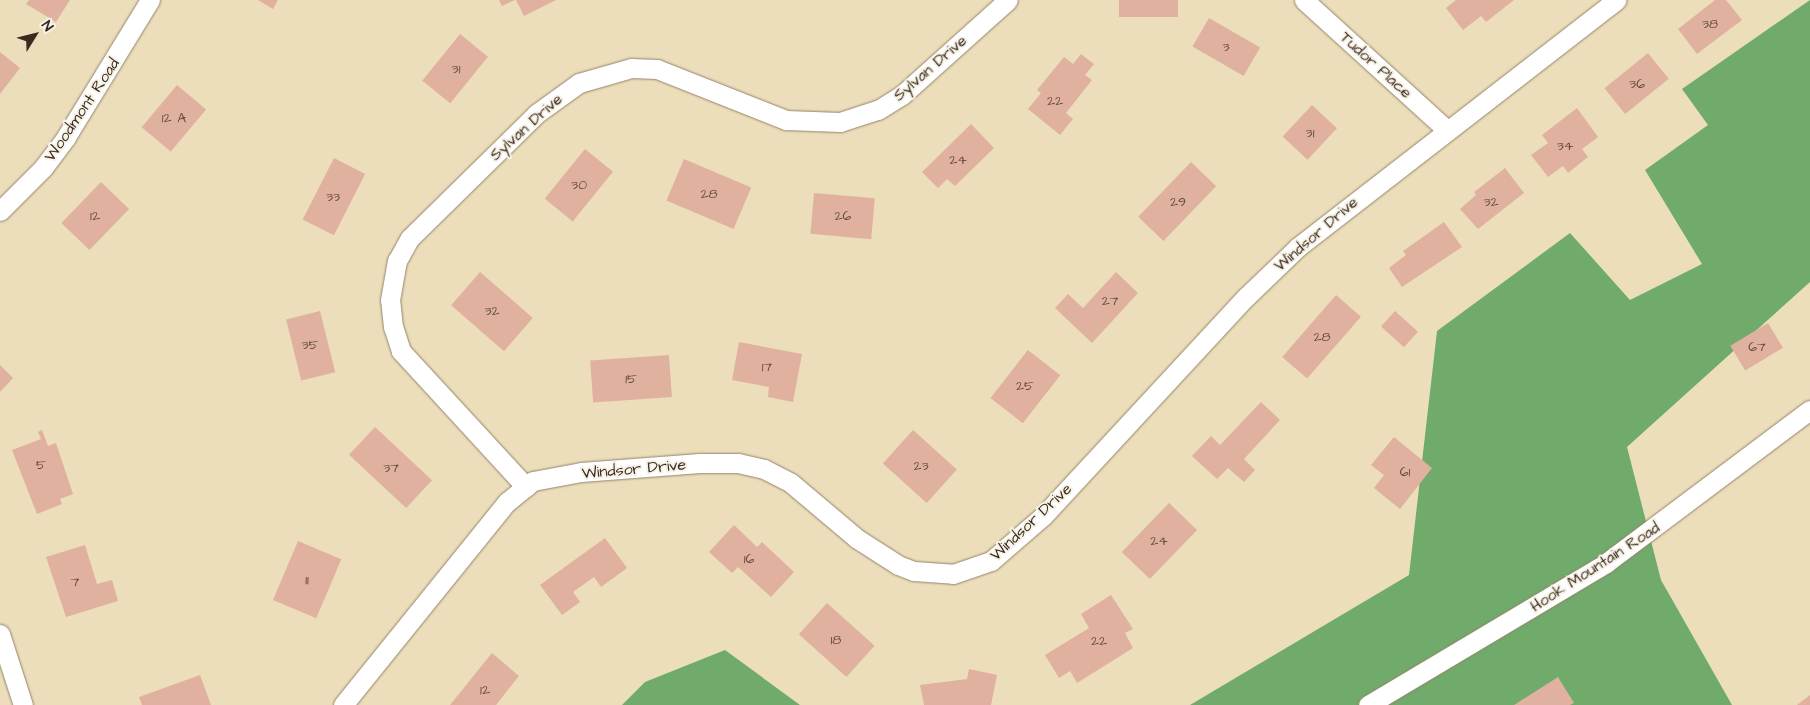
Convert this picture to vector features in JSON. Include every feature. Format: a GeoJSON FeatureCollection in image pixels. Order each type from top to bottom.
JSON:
{"type":"FeatureCollection","features":[{"type":"Feature","properties":{"kind":"street","name":"Woodmont Road"},"geometry":{"type":"LineString","coordinates":[[0,210],[43,168],[66,137],[150,0]]}},
{"type":"Feature","properties":{"kind":"street","name":"Sylvan Drive"},"geometry":{"type":"LineString","coordinates":[[526,487],[401,350],[393,327],[390,300],[397,261],[410,238],[536,114],[579,83],[631,68],[657,69],[786,120],[840,122],[878,110],[902,95],[1008,0]]}},
{"type":"Feature","properties":{"kind":"street","name":"Tudor Place"},"geometry":{"type":"LineString","coordinates":[[1304,0],[1447,130]]}},
{"type":"Feature","properties":{"kind":"street","name":"Windsor Drive"},"geometry":{"type":"LineString","coordinates":[[343,705],[507,502],[533,481],[581,472],[700,463],[738,463],[764,470],[791,483],[856,538],[898,565],[940,575],[974,569],[1002,553],[1042,516],[1246,297],[1298,247],[1616,0]]}},
{"type":"Feature","properties":{"kind":"street","name":"Hook Mountain Road"},"geometry":{"type":"LineString","coordinates":[[1368,705],[1606,563],[1810,410]]}},
{"type":"Feature","properties":{"kind":"street"},"geometry":{"type":"LineString","coordinates":[[0,634],[23,705]]}},
{"type":"Feature","properties":{"kind":"green space"},"geometry":{"type":"Polygon","coordinates":[[[1810,0],[1810,282],[1627,447],[1661,580],[1732,705],[1190,705],[1409,575],[1437,331],[1570,233],[1630,300],[1702,264],[1645,170],[1708,125],[1682,89],[1810,0]]]}},
{"type":"Feature","properties":{"kind":"green space"},"geometry":{"type":"Polygon","coordinates":[[[725,650],[800,705],[622,705],[645,682],[725,650]]]}},
{"type":"Feature","properties":{"kind":"building"},"geometry":{"type":"Polygon","coordinates":[[[29,0],[70,0],[56,22],[26,4],[29,0]]]}},
{"type":"Feature","properties":{"kind":"building"},"geometry":{"type":"Polygon","coordinates":[[[258,0],[278,0],[273,9],[258,0]]]}},
{"type":"Feature","properties":{"kind":"building"},"geometry":{"type":"Polygon","coordinates":[[[499,0],[515,0],[502,6],[499,0]]]}},
{"type":"Feature","properties":{"kind":"building"},"geometry":{"type":"Polygon","coordinates":[[[516,0],[556,0],[524,16],[516,0]]]}},
{"type":"Feature","properties":{"kind":"building"},"geometry":{"type":"Polygon","coordinates":[[[1119,0],[1178,0],[1178,17],[1119,17],[1119,0]]]}},
{"type":"Feature","properties":{"kind":"building"},"geometry":{"type":"Polygon","coordinates":[[[1456,0],[1514,0],[1486,22],[1481,16],[1463,30],[1446,8],[1456,0]]]}},
{"type":"Feature","properties":{"kind":"building"},"geometry":{"type":"Polygon","coordinates":[[[1715,0],[1726,0],[1742,20],[1697,54],[1678,29],[1715,0]]]}},
{"type":"Feature","properties":{"kind":"building"},"geometry":{"type":"Polygon","coordinates":[[[1209,18],[1260,48],[1244,76],[1192,47],[1209,18]]]}},
{"type":"Feature","properties":{"kind":"building"},"geometry":{"type":"Polygon","coordinates":[[[460,34],[488,57],[450,103],[422,81],[460,34]]]}},
{"type":"Feature","properties":{"kind":"building"},"geometry":{"type":"Polygon","coordinates":[[[0,52],[20,68],[0,94],[0,52]]]}},
{"type":"Feature","properties":{"kind":"building"},"geometry":{"type":"Polygon","coordinates":[[[1648,53],[1669,79],[1625,114],[1604,88],[1648,53]]]}},
{"type":"Feature","properties":{"kind":"building"},"geometry":{"type":"Polygon","coordinates":[[[1081,54],[1094,64],[1085,75],[1092,80],[1066,113],[1073,119],[1060,135],[1028,109],[1041,93],[1037,90],[1064,57],[1073,64],[1081,54]]]}},
{"type":"Feature","properties":{"kind":"building"},"geometry":{"type":"Polygon","coordinates":[[[177,85],[206,109],[171,152],[142,127],[177,85]]]}},
{"type":"Feature","properties":{"kind":"building"},"geometry":{"type":"Polygon","coordinates":[[[1312,105],[1337,128],[1308,160],[1283,136],[1312,105]]]}},
{"type":"Feature","properties":{"kind":"building"},"geometry":{"type":"Polygon","coordinates":[[[1577,108],[1598,137],[1582,149],[1588,157],[1568,173],[1563,166],[1548,177],[1531,155],[1548,143],[1542,135],[1577,108]]]}},
{"type":"Feature","properties":{"kind":"building"},"geometry":{"type":"Polygon","coordinates":[[[971,124],[994,148],[955,186],[947,179],[938,188],[922,172],[971,124]]]}},
{"type":"Feature","properties":{"kind":"building"},"geometry":{"type":"Polygon","coordinates":[[[585,149],[613,172],[573,221],[545,199],[585,149]]]}},
{"type":"Feature","properties":{"kind":"building"},"geometry":{"type":"Polygon","coordinates":[[[334,158],[365,174],[334,235],[303,219],[334,158]]]}},
{"type":"Feature","properties":{"kind":"building"},"geometry":{"type":"Polygon","coordinates":[[[684,159],[751,188],[734,229],[666,200],[684,159]]]}},
{"type":"Feature","properties":{"kind":"building"},"geometry":{"type":"Polygon","coordinates":[[[1191,162],[1216,186],[1163,241],[1138,217],[1191,162]]]}},
{"type":"Feature","properties":{"kind":"building"},"geometry":{"type":"Polygon","coordinates":[[[1505,168],[1524,193],[1478,229],[1460,209],[1476,195],[1474,192],[1505,168]]]}},
{"type":"Feature","properties":{"kind":"building"},"geometry":{"type":"Polygon","coordinates":[[[101,182],[129,209],[89,250],[61,223],[101,182]]]}},
{"type":"Feature","properties":{"kind":"building"},"geometry":{"type":"Polygon","coordinates":[[[814,193],[875,198],[871,239],[810,234],[814,193]]]}},
{"type":"Feature","properties":{"kind":"building"},"geometry":{"type":"Polygon","coordinates":[[[1444,222],[1462,247],[1402,287],[1389,268],[1406,255],[1403,251],[1444,222]]]}},
{"type":"Feature","properties":{"kind":"building"},"geometry":{"type":"Polygon","coordinates":[[[480,272],[533,318],[504,351],[451,305],[480,272]]]}},
{"type":"Feature","properties":{"kind":"building"},"geometry":{"type":"Polygon","coordinates":[[[1116,272],[1138,293],[1092,343],[1055,308],[1068,294],[1083,308],[1116,272]]]}},
{"type":"Feature","properties":{"kind":"building"},"geometry":{"type":"Polygon","coordinates":[[[1336,295],[1361,317],[1307,379],[1282,357],[1336,295]]]}},
{"type":"Feature","properties":{"kind":"building"},"geometry":{"type":"Polygon","coordinates":[[[320,311],[335,372],[301,381],[286,319],[320,311]]]}},
{"type":"Feature","properties":{"kind":"building"},"geometry":{"type":"Polygon","coordinates":[[[1395,311],[1418,332],[1404,347],[1381,327],[1395,311]]]}},
{"type":"Feature","properties":{"kind":"building"},"geometry":{"type":"Polygon","coordinates":[[[1768,323],[1783,348],[1745,371],[1730,346],[1768,323]]]}},
{"type":"Feature","properties":{"kind":"building"},"geometry":{"type":"Polygon","coordinates":[[[739,342],[802,354],[793,402],[768,397],[769,387],[732,380],[739,342]]]}},
{"type":"Feature","properties":{"kind":"building"},"geometry":{"type":"Polygon","coordinates":[[[1028,350],[1060,375],[1023,423],[990,398],[1028,350]]]}},
{"type":"Feature","properties":{"kind":"building"},"geometry":{"type":"Polygon","coordinates":[[[669,355],[672,397],[593,402],[590,361],[669,355]]]}},
{"type":"Feature","properties":{"kind":"building"},"geometry":{"type":"Polygon","coordinates":[[[0,365],[13,378],[0,392],[0,365]]]}},
{"type":"Feature","properties":{"kind":"building"},"geometry":{"type":"Polygon","coordinates":[[[1261,402],[1280,420],[1244,459],[1255,470],[1244,482],[1228,468],[1217,479],[1192,456],[1211,436],[1220,445],[1261,402]]]}},
{"type":"Feature","properties":{"kind":"building"},"geometry":{"type":"Polygon","coordinates":[[[375,427],[432,480],[406,508],[349,455],[375,427]]]}},
{"type":"Feature","properties":{"kind":"building"},"geometry":{"type":"Polygon","coordinates":[[[42,430],[48,446],[56,443],[73,494],[60,499],[62,504],[37,514],[12,450],[41,439],[38,432],[42,430]]]}},
{"type":"Feature","properties":{"kind":"building"},"geometry":{"type":"Polygon","coordinates":[[[913,430],[957,469],[927,503],[883,463],[913,430]]]}},
{"type":"Feature","properties":{"kind":"building"},"geometry":{"type":"Polygon","coordinates":[[[1394,437],[1432,468],[1400,509],[1374,488],[1384,475],[1371,465],[1394,437]]]}},
{"type":"Feature","properties":{"kind":"building"},"geometry":{"type":"Polygon","coordinates":[[[1169,503],[1197,530],[1150,579],[1122,552],[1169,503]]]}},
{"type":"Feature","properties":{"kind":"building"},"geometry":{"type":"Polygon","coordinates":[[[734,525],[757,547],[762,542],[794,572],[771,597],[738,567],[732,573],[709,552],[734,525]]]}},
{"type":"Feature","properties":{"kind":"building"},"geometry":{"type":"Polygon","coordinates":[[[605,538],[627,568],[601,587],[594,577],[573,592],[580,602],[562,615],[540,585],[605,538]]]}},
{"type":"Feature","properties":{"kind":"building"},"geometry":{"type":"Polygon","coordinates":[[[298,541],[341,559],[316,618],[273,600],[298,541]]]}},
{"type":"Feature","properties":{"kind":"building"},"geometry":{"type":"Polygon","coordinates":[[[85,545],[97,584],[112,580],[118,601],[66,617],[46,557],[85,545]]]}},
{"type":"Feature","properties":{"kind":"building"},"geometry":{"type":"Polygon","coordinates":[[[1111,595],[1133,629],[1125,633],[1133,648],[1077,683],[1070,671],[1059,678],[1045,655],[1089,628],[1081,614],[1111,595]]]}},
{"type":"Feature","properties":{"kind":"building"},"geometry":{"type":"Polygon","coordinates":[[[827,603],[875,646],[846,677],[799,634],[827,603]]]}},
{"type":"Feature","properties":{"kind":"building"},"geometry":{"type":"Polygon","coordinates":[[[492,653],[519,676],[496,705],[450,705],[492,653]]]}},
{"type":"Feature","properties":{"kind":"building"},"geometry":{"type":"Polygon","coordinates":[[[969,669],[997,675],[991,705],[924,705],[920,685],[967,679],[969,669]]]}},
{"type":"Feature","properties":{"kind":"building"},"geometry":{"type":"Polygon","coordinates":[[[200,675],[211,705],[142,705],[139,697],[200,675]]]}},
{"type":"Feature","properties":{"kind":"building"},"geometry":{"type":"Polygon","coordinates":[[[1558,677],[1574,703],[1570,705],[1514,705],[1558,677]]]}},
{"type":"Feature","properties":{"kind":"building"},"geometry":{"type":"Polygon","coordinates":[[[1810,695],[1810,705],[1797,705],[1810,695]]]}}]}
